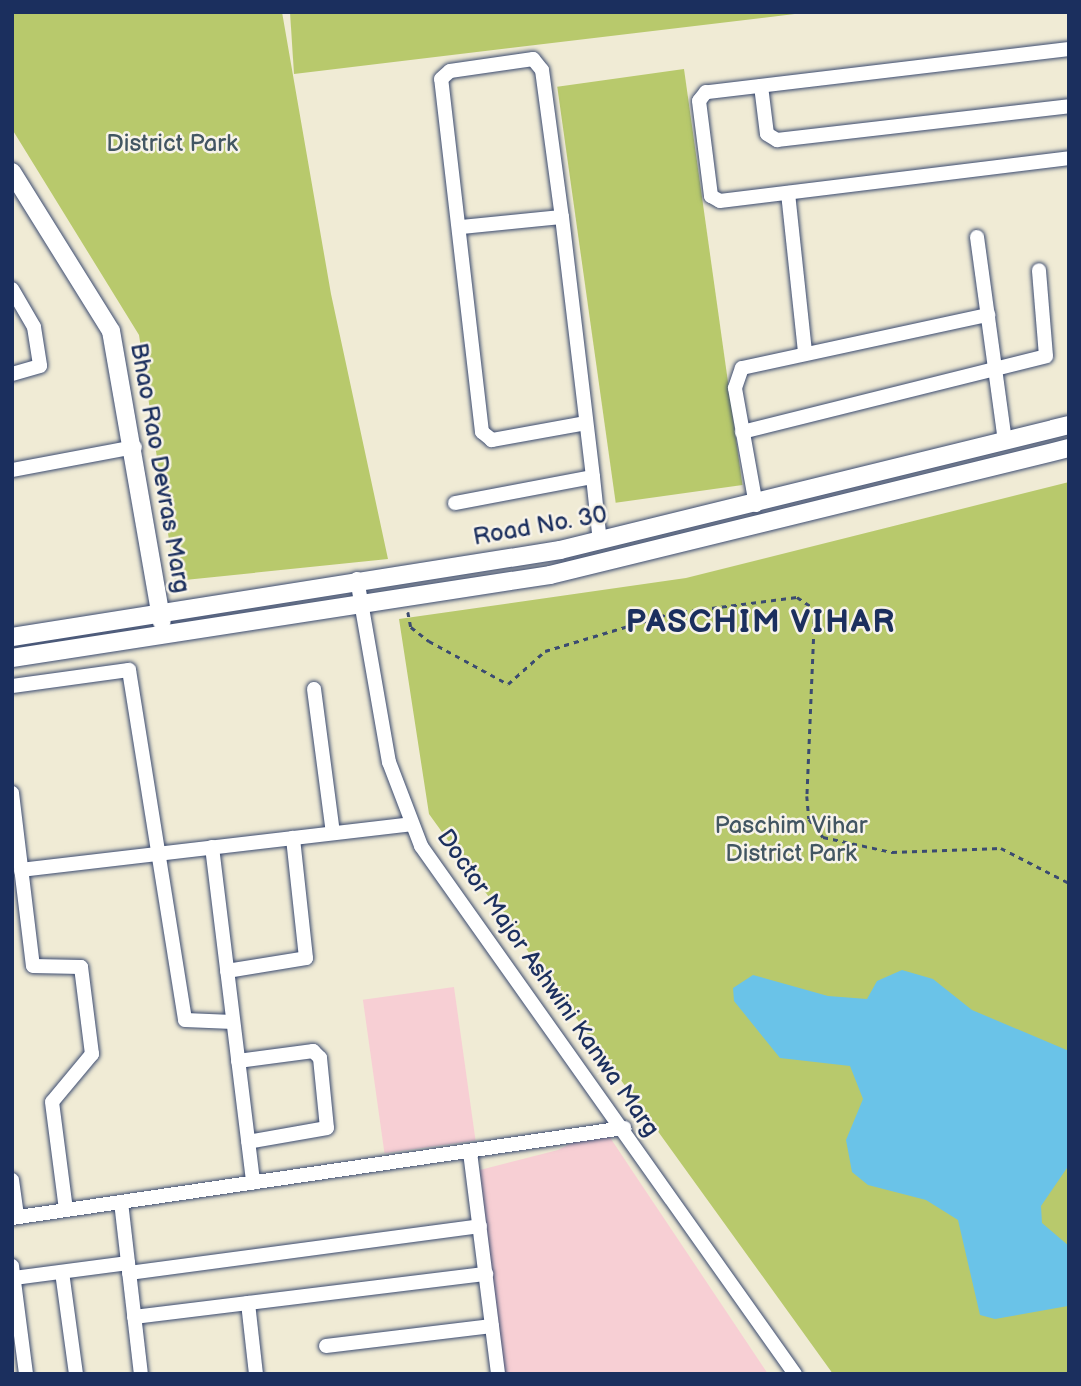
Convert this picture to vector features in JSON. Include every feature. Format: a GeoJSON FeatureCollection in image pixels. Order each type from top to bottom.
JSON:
{"type":"FeatureCollection","features":[{"type":"Feature","properties":{"kind":"street"},"geometry":{"type":"LineString","coordinates":[[1069,49],[701,95],[711,196],[720,201],[1069,158]]}},
{"type":"Feature","properties":{"kind":"street"},"geometry":{"type":"LineString","coordinates":[[586,423],[486,438],[441,79],[450,71],[533,60],[542,70],[562,217],[600,542]]}},
{"type":"Feature","properties":{"kind":"street"},"geometry":{"type":"LineString","coordinates":[[761,86],[767,134],[777,140],[1069,106]]}},
{"type":"Feature","properties":{"kind":"street","name":"Bhao Rao Devras Marg"},"geometry":{"type":"LineString","coordinates":[[12,172],[111,331],[135,447],[164,632]]}},
{"type":"Feature","properties":{"kind":"street"},"geometry":{"type":"LineString","coordinates":[[788,193],[805,353]]}},
{"type":"Feature","properties":{"kind":"street"},"geometry":{"type":"LineString","coordinates":[[461,227],[562,217]]}},
{"type":"Feature","properties":{"kind":"street"},"geometry":{"type":"LineString","coordinates":[[977,237],[1005,442]]}},
{"type":"Feature","properties":{"kind":"street"},"geometry":{"type":"LineString","coordinates":[[742,432],[995,370],[1048,354],[1039,270]]}},
{"type":"Feature","properties":{"kind":"street"},"geometry":{"type":"LineString","coordinates":[[12,289],[34,327],[40,366],[12,374]]}},
{"type":"Feature","properties":{"kind":"street"},"geometry":{"type":"LineString","coordinates":[[756,505],[735,376],[750,365],[988,315]]}},
{"type":"Feature","properties":{"kind":"street","name":"Road No. 30"},"geometry":{"type":"LineString","coordinates":[[12,636],[600,542],[1069,425]]}},
{"type":"Feature","properties":{"kind":"street"},"geometry":{"type":"LineString","coordinates":[[12,470],[135,447]]}},
{"type":"Feature","properties":{"kind":"street","name":"Road No. 30"},"geometry":{"type":"LineString","coordinates":[[12,658],[361,600],[550,575],[1069,448]]}},
{"type":"Feature","properties":{"kind":"street"},"geometry":{"type":"LineString","coordinates":[[455,503],[593,477]]}},
{"type":"Feature","properties":{"kind":"street","name":"Doctor Major Ashwini Kanwa Marg"},"geometry":{"type":"LineString","coordinates":[[357,579],[389,762],[410,824],[794,1374]]}},
{"type":"Feature","properties":{"kind":"street"},"geometry":{"type":"LineString","coordinates":[[12,686],[129,670],[186,1023],[233,1023]]}},
{"type":"Feature","properties":{"kind":"street"},"geometry":{"type":"LineString","coordinates":[[314,689],[333,833]]}},
{"type":"Feature","properties":{"kind":"street"},"geometry":{"type":"LineString","coordinates":[[12,793],[33,966],[81,967],[92,1054],[52,1102],[66,1210]]}},
{"type":"Feature","properties":{"kind":"street"},"geometry":{"type":"LineString","coordinates":[[21,870],[410,824]]}},
{"type":"Feature","properties":{"kind":"street"},"geometry":{"type":"LineString","coordinates":[[227,971],[306,958],[293,838]]}},
{"type":"Feature","properties":{"kind":"street"},"geometry":{"type":"LineString","coordinates":[[212,847],[253,1183]]}},
{"type":"Feature","properties":{"kind":"street"},"geometry":{"type":"LineString","coordinates":[[238,1061],[313,1051],[320,1058],[327,1128],[248,1142]]}},
{"type":"Feature","properties":{"kind":"street"},"geometry":{"type":"LineString","coordinates":[[12,1180],[15,1217],[624,1128]]}},
{"type":"Feature","properties":{"kind":"street"},"geometry":{"type":"LineString","coordinates":[[470,1152],[498,1374]]}},
{"type":"Feature","properties":{"kind":"street"},"geometry":{"type":"LineString","coordinates":[[121,1202],[141,1374]]}},
{"type":"Feature","properties":{"kind":"street"},"geometry":{"type":"LineString","coordinates":[[26,1374],[16,1326],[13,1272],[128,1268],[480,1226]]}},
{"type":"Feature","properties":{"kind":"street"},"geometry":{"type":"LineString","coordinates":[[62,1272],[76,1374]]}},
{"type":"Feature","properties":{"kind":"street"},"geometry":{"type":"LineString","coordinates":[[134,1317],[486,1275]]}},
{"type":"Feature","properties":{"kind":"street"},"geometry":{"type":"LineString","coordinates":[[248,1303],[256,1374]]}},
{"type":"Feature","properties":{"kind":"street"},"geometry":{"type":"LineString","coordinates":[[326,1346],[492,1326]]}},
{"type":"Feature","properties":{"kind":"path"},"geometry":{"type":"LineString","coordinates":[[406,594],[411,627],[502,684],[515,683],[545,651],[672,613],[797,597],[815,610],[807,796],[809,819],[823,837],[892,852],[1001,848],[1069,883]]}},
{"type":"Feature","properties":{"kind":"shaded area"},"geometry":{"type":"Polygon","coordinates":[[[454,987],[476,1140],[384,1153],[363,1000],[454,987]]]}},
{"type":"Feature","properties":{"kind":"shaded area"},"geometry":{"type":"Polygon","coordinates":[[[603,1127],[768,1374],[503,1374],[480,1170],[558,1150],[603,1127]]]}},
{"type":"Feature","properties":{"kind":"green space","name":"District Park"},"geometry":{"type":"Polygon","coordinates":[[[12,12],[282,12],[331,294],[388,559],[175,581],[139,335],[12,129],[12,12]]]}},
{"type":"Feature","properties":{"kind":"green space"},"geometry":{"type":"Polygon","coordinates":[[[290,12],[811,12],[294,74],[290,12]]]}},
{"type":"Feature","properties":{"kind":"green space"},"geometry":{"type":"Polygon","coordinates":[[[684,69],[742,485],[616,503],[557,87],[684,69]]]}},
{"type":"Feature","properties":{"kind":"green space","name":"Paschim Vihar District Park"},"geometry":{"type":"Polygon","coordinates":[[[1069,482],[1069,1374],[833,1374],[429,814],[399,619],[686,578],[1069,482]]]}},
{"type":"Feature","properties":{"kind":"water"},"geometry":{"type":"Polygon","coordinates":[[[902,970],[933,979],[972,1010],[1069,1051],[1069,1165],[1041,1206],[1042,1223],[1069,1246],[1068,1306],[995,1319],[980,1315],[958,1220],[926,1200],[868,1185],[852,1172],[846,1140],[863,1099],[850,1066],[780,1058],[734,1001],[733,988],[753,975],[828,996],[867,999],[877,981],[902,970]]]}},
{"type":"Feature","properties":{"kind":"district","name":"PASCHIM VIHAR"},"geometry":{"type":"Point","coordinates":[761,623]}}]}
